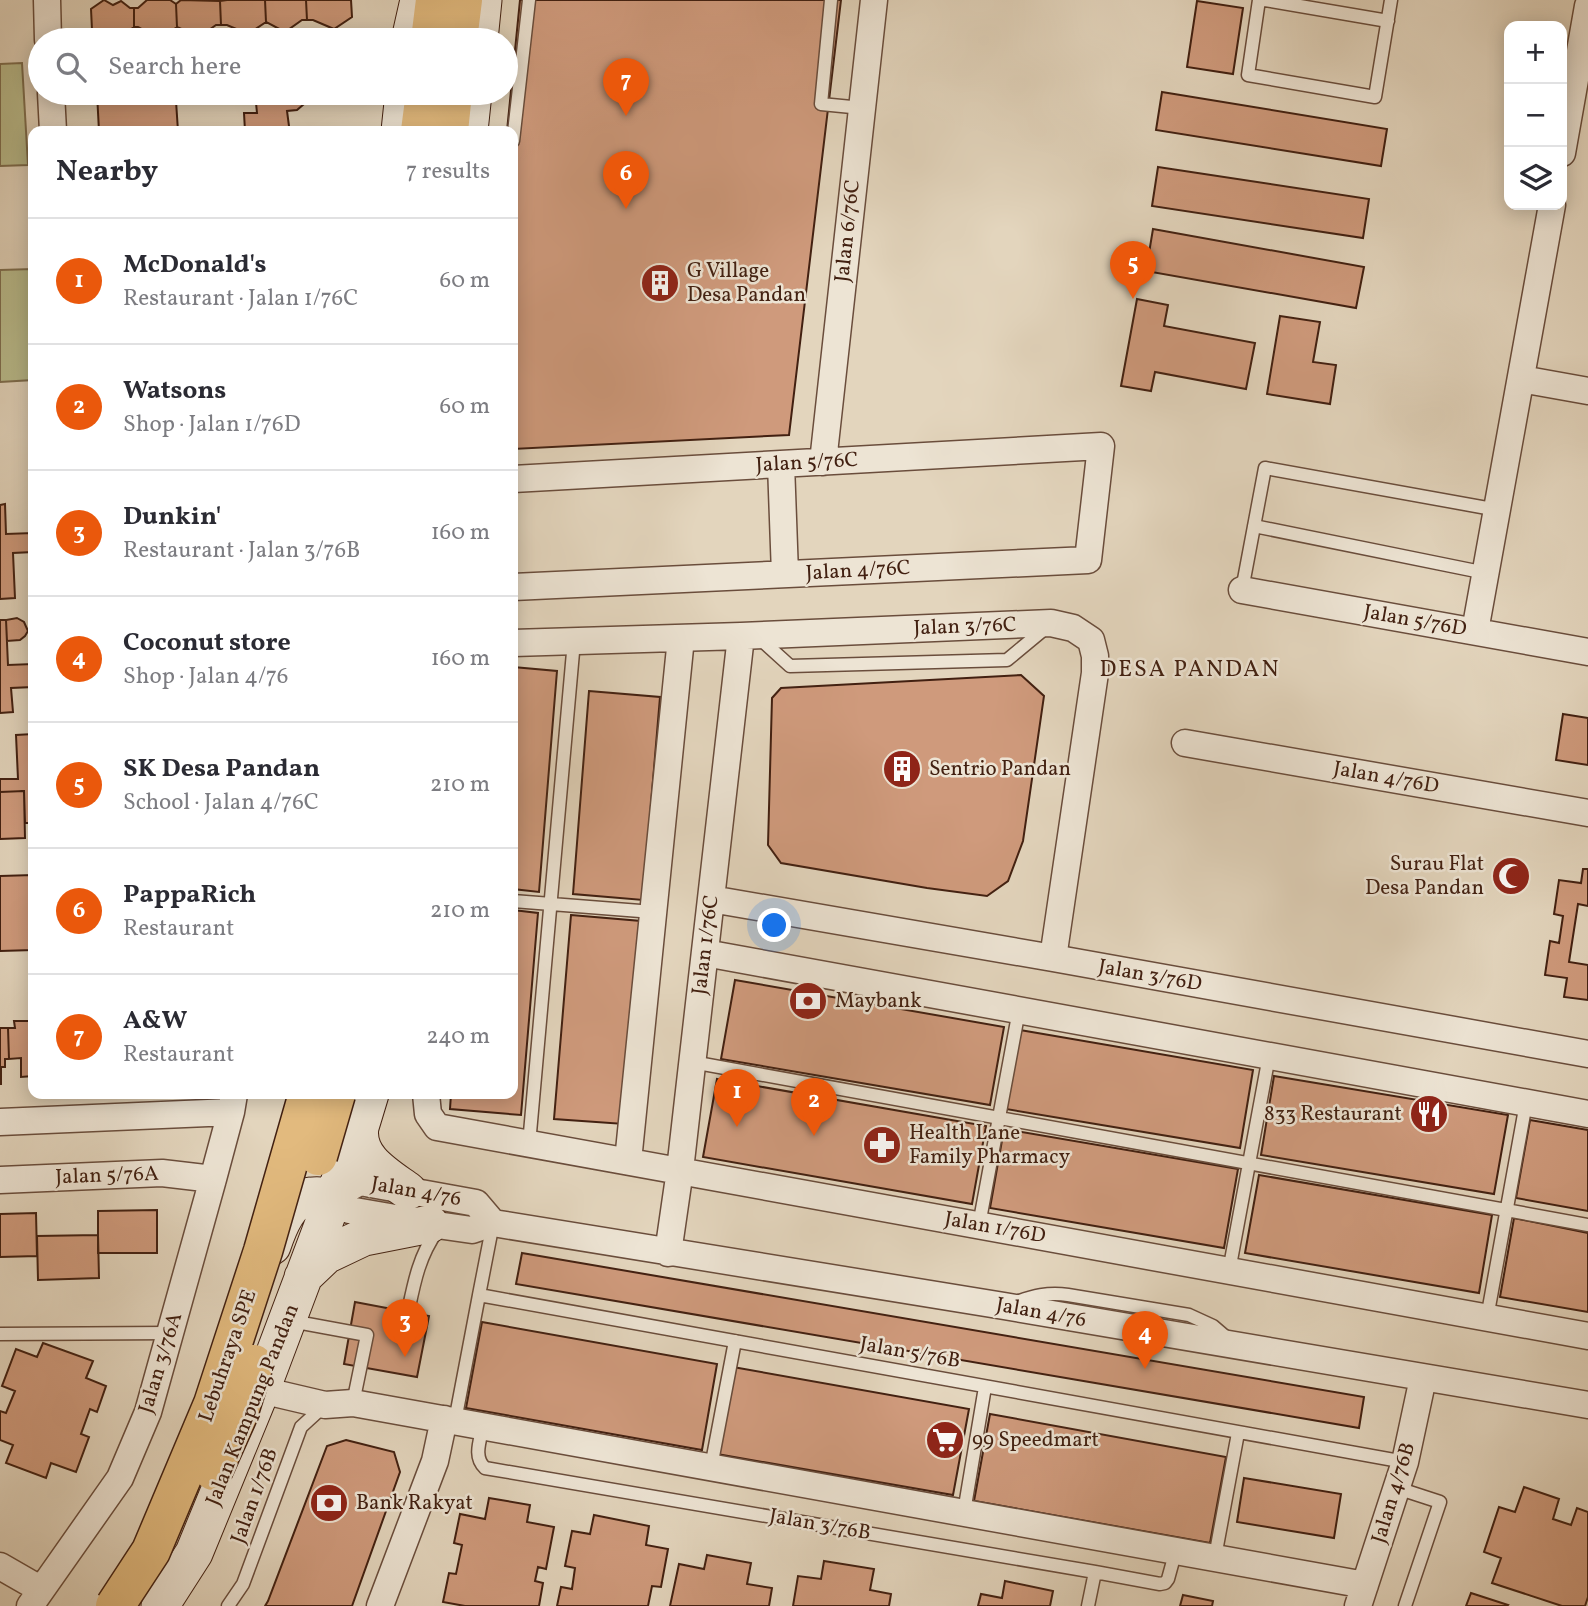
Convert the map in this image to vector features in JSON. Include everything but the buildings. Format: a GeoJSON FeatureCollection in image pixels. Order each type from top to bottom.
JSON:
{"type":"FeatureCollection","features":[{"type":"Feature","properties":{"kind":"highway"},"geometry":{"type":"LineString","coordinates":[[432,28],[435,0]]}},
{"type":"Feature","properties":{"kind":"highway"},"geometry":{"type":"LineString","coordinates":[[460,28],[463,0]]}},
{"type":"Feature","properties":{"kind":"highway"},"geometry":{"type":"LineString","coordinates":[[421,126],[423,105]]}},
{"type":"Feature","properties":{"kind":"highway"},"geometry":{"type":"LineString","coordinates":[[450,126],[452,105]]}},
{"type":"Feature","properties":{"kind":"highway","name":"Lebuhraya SPE"},"geometry":{"type":"LineString","coordinates":[[116,1606],[151,1552],[213,1404],[263,1251],[305,1099]]}},
{"type":"Feature","properties":{"kind":"highway","name":"Lebuhraya SPE"},"geometry":{"type":"LineString","coordinates":[[144,1606],[172,1562],[238,1415],[334,1099]]}},
{"type":"Feature","properties":{"kind":"street"},"geometry":{"type":"LineString","coordinates":[[47,0],[48,28]]}},
{"type":"Feature","properties":{"kind":"street"},"geometry":{"type":"LineString","coordinates":[[410,28],[412,0]]}},
{"type":"Feature","properties":{"kind":"street"},"geometry":{"type":"LineString","coordinates":[[412,28],[419,0]]}},
{"type":"Feature","properties":{"kind":"street"},"geometry":{"type":"LineString","coordinates":[[453,28],[456,0]]}},
{"type":"Feature","properties":{"kind":"street"},"geometry":{"type":"LineString","coordinates":[[480,28],[484,0]]}},
{"type":"Feature","properties":{"kind":"street","name":"Jalan 6/76C"},"geometry":{"type":"LineString","coordinates":[[823,462],[874,0]]}},
{"type":"Feature","properties":{"kind":"street"},"geometry":{"type":"LineString","coordinates":[[1572,138],[1588,6]]}},
{"type":"Feature","properties":{"kind":"street"},"geometry":{"type":"LineString","coordinates":[[52,105],[53,126]]}},
{"type":"Feature","properties":{"kind":"street"},"geometry":{"type":"LineString","coordinates":[[401,126],[403,105]]}},
{"type":"Feature","properties":{"kind":"street"},"geometry":{"type":"LineString","coordinates":[[444,126],[446,105]]}},
{"type":"Feature","properties":{"kind":"street"},"geometry":{"type":"LineString","coordinates":[[470,126],[472,105]]}},
{"type":"Feature","properties":{"kind":"street"},"geometry":{"type":"LineString","coordinates":[[1475,631],[1551,210]]}},
{"type":"Feature","properties":{"kind":"street"},"geometry":{"type":"LineString","coordinates":[[1521,379],[1588,391]]}},
{"type":"Feature","properties":{"kind":"street","name":"Jalan 5/76C"},"geometry":{"type":"LineString","coordinates":[[518,479],[1101,446]]}},
{"type":"Feature","properties":{"kind":"street","name":"Jalan 4/76C"},"geometry":{"type":"LineString","coordinates":[[518,587],[1088,560],[1101,446]]}},
{"type":"Feature","properties":{"kind":"street"},"geometry":{"type":"LineString","coordinates":[[781,464],[785,575]]}},
{"type":"Feature","properties":{"kind":"street","name":"Jalan 5/76D"},"geometry":{"type":"LineString","coordinates":[[1242,590],[1588,652]]}},
{"type":"Feature","properties":{"kind":"street","name":"Jalan 3/76C"},"geometry":{"type":"LineString","coordinates":[[518,643],[1051,623],[1073,628],[1091,640],[1096,656],[1095,673],[1053,958]]}},
{"type":"Feature","properties":{"kind":"street","name":"Jalan 1/76C"},"geometry":{"type":"LineString","coordinates":[[668,1253],[711,899],[749,636]]}},
{"type":"Feature","properties":{"kind":"street"},"geometry":{"type":"LineString","coordinates":[[628,1161],[681,638]]}},
{"type":"Feature","properties":{"kind":"street","name":"Jalan 4/76D"},"geometry":{"type":"LineString","coordinates":[[1185,743],[1588,813]]}},
{"type":"Feature","properties":{"kind":"street","name":"Jalan 3/76D"},"geometry":{"type":"LineString","coordinates":[[711,899],[1588,1054]]}},
{"type":"Feature","properties":{"kind":"street"},"geometry":{"type":"LineString","coordinates":[[705,953],[1588,1114]]}},
{"type":"Feature","properties":{"kind":"street"},"geometry":{"type":"LineString","coordinates":[[157,1532],[251,1247],[291,1099]]}},
{"type":"Feature","properties":{"kind":"street"},"geometry":{"type":"LineString","coordinates":[[306,1099],[303,1150],[310,1175],[333,1197]]}},
{"type":"Feature","properties":{"kind":"street"},"geometry":{"type":"LineString","coordinates":[[333,1197],[336,1099]]}},
{"type":"Feature","properties":{"kind":"street","name":"Jalan 1/76D"},"geometry":{"type":"LineString","coordinates":[[426,1099],[428,1114],[437,1128],[1588,1336]]}},
{"type":"Feature","properties":{"kind":"street"},"geometry":{"type":"LineString","coordinates":[[0,1122],[176,1115],[233,1103]]}},
{"type":"Feature","properties":{"kind":"street","name":"Jalan 3/76A"},"geometry":{"type":"LineString","coordinates":[[35,1597],[120,1478],[148,1412],[233,1103]]}},
{"type":"Feature","properties":{"kind":"street"},"geometry":{"type":"LineString","coordinates":[[365,1110],[359,1134],[364,1152],[377,1168],[408,1191]]}},
{"type":"Feature","properties":{"kind":"street","name":"Jalan Kampung Pandan"},"geometry":{"type":"LineString","coordinates":[[160,1606],[194,1553],[261,1390],[365,1110]]}},
{"type":"Feature","properties":{"kind":"street","name":"Jalan 5/76A"},"geometry":{"type":"LineString","coordinates":[[0,1180],[162,1173],[213,1179]]}},
{"type":"Feature","properties":{"kind":"street","name":"Jalan 4/76"},"geometry":{"type":"LineString","coordinates":[[493,1223],[476,1203],[360,1182],[333,1197],[349,1210],[436,1225],[472,1230],[493,1223],[1588,1405]]}},
{"type":"Feature","properties":{"kind":"street"},"geometry":{"type":"LineString","coordinates":[[110,1606],[157,1532],[198,1452],[282,1218],[294,1205],[308,1196],[333,1197]]}},
{"type":"Feature","properties":{"kind":"street"},"geometry":{"type":"LineString","coordinates":[[303,1277],[326,1255],[364,1237],[436,1225]]}},
{"type":"Feature","properties":{"kind":"street","name":"Jalan 4/76B"},"geometry":{"type":"LineString","coordinates":[[1362,1595],[1405,1462],[1423,1378]]}},
{"type":"Feature","properties":{"kind":"street","name":"Jalan 3/76B"},"geometry":{"type":"LineString","coordinates":[[261,1390],[325,1405],[353,1403],[1214,1557],[1362,1595]]}},
{"type":"Feature","properties":{"kind":"street"},"geometry":{"type":"LineString","coordinates":[[380,1606],[449,1420]]}},
{"type":"Feature","properties":{"kind":"street"},"geometry":{"type":"LineString","coordinates":[[0,1566],[35,1597]]}},
{"type":"Feature","properties":{"kind":"lane"},"geometry":{"type":"LineString","coordinates":[[518,97],[529,0]]}},
{"type":"Feature","properties":{"kind":"lane"},"geometry":{"type":"LineString","coordinates":[[831,0],[821,104],[862,108]]}},
{"type":"Feature","properties":{"kind":"lane"},"geometry":{"type":"LineString","coordinates":[[1259,0],[1248,75],[1375,97],[1391,0]]}},
{"type":"Feature","properties":{"kind":"lane"},"geometry":{"type":"LineString","coordinates":[[1265,0],[1388,21]]}},
{"type":"Feature","properties":{"kind":"lane"},"geometry":{"type":"LineString","coordinates":[[515,126],[517,105]]}},
{"type":"Feature","properties":{"kind":"lane"},"geometry":{"type":"LineString","coordinates":[[1242,590],[1265,468],[1497,510]]}},
{"type":"Feature","properties":{"kind":"lane"},"geometry":{"type":"LineString","coordinates":[[1254,526],[1486,573]]}},
{"type":"Feature","properties":{"kind":"lane"},"geometry":{"type":"LineString","coordinates":[[749,636],[790,666],[1007,660],[1051,623]]}},
{"type":"Feature","properties":{"kind":"lane"},"geometry":{"type":"LineString","coordinates":[[529,1144],[574,642]]}},
{"type":"Feature","properties":{"kind":"lane"},"geometry":{"type":"LineString","coordinates":[[518,901],[653,912]]}},
{"type":"Feature","properties":{"kind":"lane"},"geometry":{"type":"LineString","coordinates":[[979,1225],[1019,1010]]}},
{"type":"Feature","properties":{"kind":"lane"},"geometry":{"type":"LineString","coordinates":[[1229,1271],[1269,1056]]}},
{"type":"Feature","properties":{"kind":"lane"},"geometry":{"type":"LineString","coordinates":[[692,1062],[1588,1225]]}},
{"type":"Feature","properties":{"kind":"lane"},"geometry":{"type":"LineString","coordinates":[[1487,1318],[1526,1103]]}},
{"type":"Feature","properties":{"kind":"lane"},"geometry":{"type":"LineString","coordinates":[[449,1420],[493,1223]]}},
{"type":"Feature","properties":{"kind":"lane"},"geometry":{"type":"LineString","coordinates":[[408,1312],[419,1263],[436,1225]]}},
{"type":"Feature","properties":{"kind":"lane","name":"Jalan 5/76B"},"geometry":{"type":"LineString","coordinates":[[479,1295],[1405,1462]]}},
{"type":"Feature","properties":{"kind":"lane"},"geometry":{"type":"LineString","coordinates":[[287,1321],[367,1335],[353,1403]]}},
{"type":"Feature","properties":{"kind":"lane"},"geometry":{"type":"LineString","coordinates":[[0,1335],[171,1333]]}},
{"type":"Feature","properties":{"kind":"lane"},"geometry":{"type":"LineString","coordinates":[[711,1467],[735,1341]]}},
{"type":"Feature","properties":{"kind":"lane"},"geometry":{"type":"LineString","coordinates":[[964,1512],[985,1387]]}},
{"type":"Feature","properties":{"kind":"lane","name":"Jalan 1/76B"},"geometry":{"type":"LineString","coordinates":[[228,1606],[243,1584],[301,1427],[325,1405]]}},
{"type":"Feature","properties":{"kind":"lane","name":"Jalan 3/76B"},"geometry":{"type":"LineString","coordinates":[[483,1426],[477,1457],[485,1468],[1160,1584],[1168,1579],[1176,1550]]}},
{"type":"Feature","properties":{"kind":"lane"},"geometry":{"type":"LineString","coordinates":[[1214,1557],[1238,1433]]}},
{"type":"Feature","properties":{"kind":"lane"},"geometry":{"type":"LineString","coordinates":[[1397,1488],[1440,1502],[1405,1606]]}},
{"type":"Feature","properties":{"kind":"lane"},"geometry":{"type":"LineString","coordinates":[[1088,1606],[1095,1572]]}},
{"type":"Feature","properties":{"kind":"green space"},"geometry":{"type":"Polygon","coordinates":[[[22,63],[28,165],[0,166],[0,64],[22,63]]]}},
{"type":"Feature","properties":{"kind":"green space"},"geometry":{"type":"Polygon","coordinates":[[[28,269],[28,380],[0,382],[0,270],[28,269]]]}},
{"type":"Feature","properties":{"kind":"place","name":"A&W"},"geometry":{"type":"Point","coordinates":[626,116]}},
{"type":"Feature","properties":{"kind":"place","name":"PappaRich"},"geometry":{"type":"Point","coordinates":[626,209]}},
{"type":"Feature","properties":{"kind":"place","name":"G Village Desa Pandan"},"geometry":{"type":"Point","coordinates":[660,283]}},
{"type":"Feature","properties":{"kind":"place","name":"SK Desa Pandan"},"geometry":{"type":"Point","coordinates":[1133,299]}},
{"type":"Feature","properties":{"kind":"place","name":"Sentrio Pandan"},"geometry":{"type":"Point","coordinates":[902,769]}},
{"type":"Feature","properties":{"kind":"place","name":"Surau Flat Desa Pandan"},"geometry":{"type":"Point","coordinates":[1511,876]}},
{"type":"Feature","properties":{"kind":"place","name":"Maybank"},"geometry":{"type":"Point","coordinates":[808,1001]}},
{"type":"Feature","properties":{"kind":"place","name":"833 Restaurant"},"geometry":{"type":"Point","coordinates":[1429,1114]}},
{"type":"Feature","properties":{"kind":"place","name":"McDonald's"},"geometry":{"type":"Point","coordinates":[737,1127]}},
{"type":"Feature","properties":{"kind":"place","name":"Watsons"},"geometry":{"type":"Point","coordinates":[814,1136]}},
{"type":"Feature","properties":{"kind":"place","name":"Health Lane Family Pharmacy"},"geometry":{"type":"Point","coordinates":[882,1145]}},
{"type":"Feature","properties":{"kind":"place","name":"Dunkin'"},"geometry":{"type":"Point","coordinates":[405,1357]}},
{"type":"Feature","properties":{"kind":"place","name":"Coconut store"},"geometry":{"type":"Point","coordinates":[1145,1369]}},
{"type":"Feature","properties":{"kind":"place","name":"99 Speedmart"},"geometry":{"type":"Point","coordinates":[945,1440]}},
{"type":"Feature","properties":{"kind":"place","name":"Bank Rakyat"},"geometry":{"type":"Point","coordinates":[329,1503]}},
{"type":"Feature","properties":{"kind":"district","name":"DESA PANDAN"},"geometry":{"type":"Point","coordinates":[1190,670]}}]}
